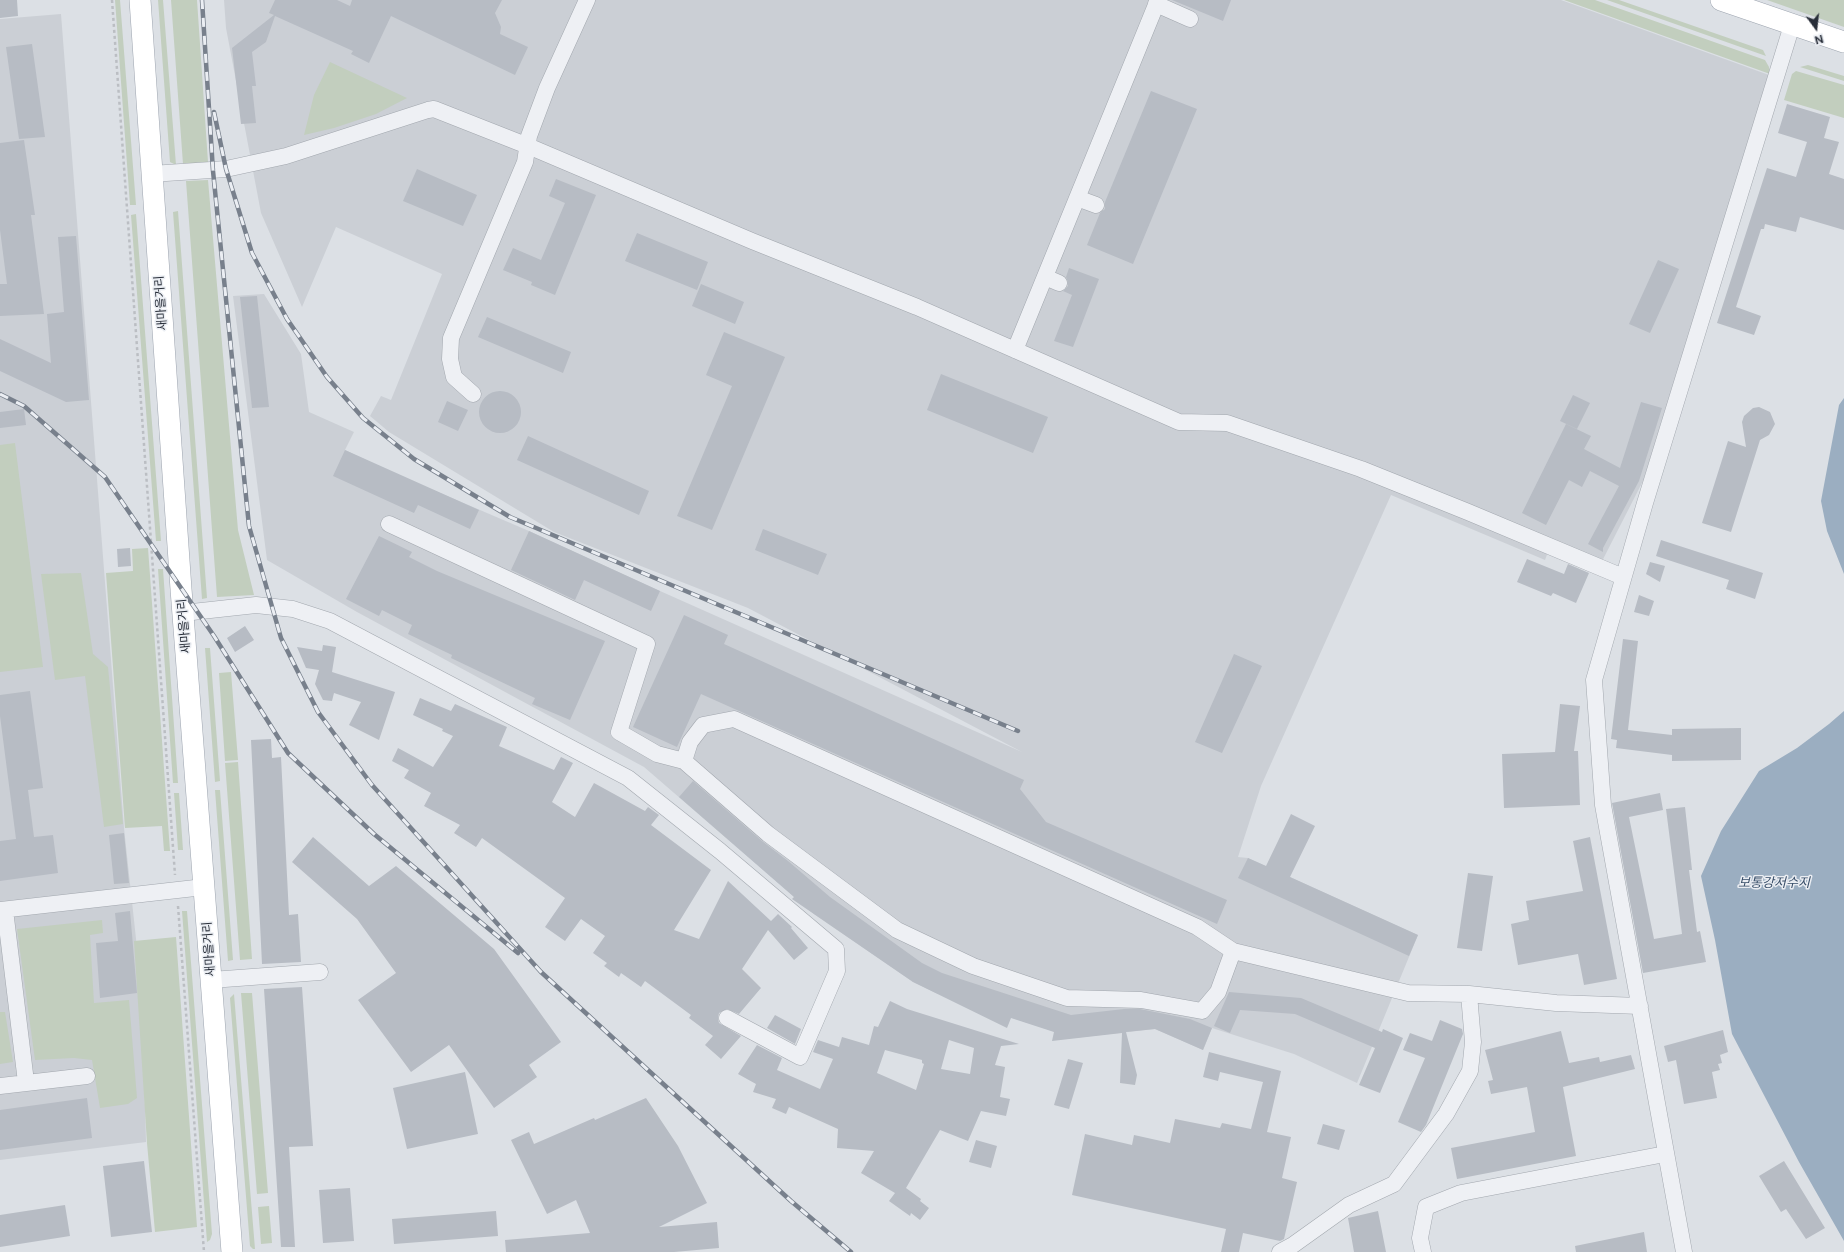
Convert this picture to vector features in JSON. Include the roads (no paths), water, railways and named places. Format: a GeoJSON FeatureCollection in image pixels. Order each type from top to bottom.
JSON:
{"type":"FeatureCollection","features":[{"type":"Feature","properties":{"kind":"main road","name":"새마을거리"},"geometry":{"type":"LineString","coordinates":[[140,0],[183,613],[232,1252]]}},
{"type":"Feature","properties":{"kind":"main road"},"geometry":{"type":"LineString","coordinates":[[1721,0],[1844,42]]}},
{"type":"Feature","properties":{"kind":"street"},"geometry":{"type":"LineString","coordinates":[[473,394],[454,377],[450,359],[451,338],[524,162],[529,136],[547,88],[587,0]]}},
{"type":"Feature","properties":{"kind":"street"},"geometry":{"type":"LineString","coordinates":[[1015,350],[1052,280],[1077,198],[1157,2],[1190,19]]}},
{"type":"Feature","properties":{"kind":"street"},"geometry":{"type":"LineString","coordinates":[[1684,1252],[1665,1154],[1640,1006],[1603,805],[1594,680],[1647,495],[1792,25]]}},
{"type":"Feature","properties":{"kind":"street"},"geometry":{"type":"LineString","coordinates":[[152,174],[226,169],[286,156],[434,109],[528,146],[723,230],[917,308],[1179,422],[1227,423],[1361,469],[1623,577]]}},
{"type":"Feature","properties":{"kind":"street"},"geometry":{"type":"LineString","coordinates":[[1077,198],[1096,206]]}},
{"type":"Feature","properties":{"kind":"street"},"geometry":{"type":"LineString","coordinates":[[389,524],[647,644],[619,732],[657,754],[684,761],[768,834],[897,930],[973,966],[1067,998],[1141,1000],[1202,1011],[1218,992],[1233,951]]}},
{"type":"Feature","properties":{"kind":"street"},"geometry":{"type":"LineString","coordinates":[[183,613],[256,605],[293,609],[330,621],[628,778],[720,851],[836,949],[837,971],[800,1057],[727,1018]]}},
{"type":"Feature","properties":{"kind":"street"},"geometry":{"type":"LineString","coordinates":[[684,761],[690,742],[703,725],[734,719],[1197,926],[1233,951],[1408,993],[1469,994],[1556,1002],[1640,1006]]}},
{"type":"Feature","properties":{"kind":"street"},"geometry":{"type":"LineString","coordinates":[[26,1082],[3,910],[204,887]]}},
{"type":"Feature","properties":{"kind":"street"},"geometry":{"type":"LineString","coordinates":[[211,980],[320,972]]}},
{"type":"Feature","properties":{"kind":"street"},"geometry":{"type":"LineString","coordinates":[[1280,1252],[1293,1245],[1349,1205],[1394,1184],[1446,1114],[1470,1071],[1473,1042],[1469,994]]}},
{"type":"Feature","properties":{"kind":"street"},"geometry":{"type":"LineString","coordinates":[[0,1086],[87,1076]]}},
{"type":"Feature","properties":{"kind":"street"},"geometry":{"type":"LineString","coordinates":[[1423,1252],[1420,1238],[1426,1207],[1461,1193],[1665,1154]]}},
{"type":"Feature","properties":{"kind":"water"},"geometry":{"type":"Polygon","coordinates":[[[1844,398],[1844,574],[1827,531],[1821,501],[1839,405],[1844,398]]]}},
{"type":"Feature","properties":{"kind":"water","name":"보통강저수지"},"geometry":{"type":"Polygon","coordinates":[[[1844,711],[1844,1241],[1799,1162],[1732,1034],[1715,940],[1701,876],[1721,831],[1759,771],[1797,748],[1844,711]]]}},
{"type":"Feature","properties":{"kind":"railway"},"geometry":{"type":"LineString","coordinates":[[202,0],[213,171],[249,526],[281,638],[318,712],[372,785],[541,972],[791,1201],[851,1252]]}},
{"type":"Feature","properties":{"kind":"railway"},"geometry":{"type":"LineString","coordinates":[[214,112],[226,169],[252,253],[287,319],[327,377],[363,418],[414,459],[510,517],[1018,731]]}},
{"type":"Feature","properties":{"kind":"railway"},"geometry":{"type":"LineString","coordinates":[[0,394],[24,406],[105,477],[214,636],[288,753],[374,834],[518,953]]}}]}
